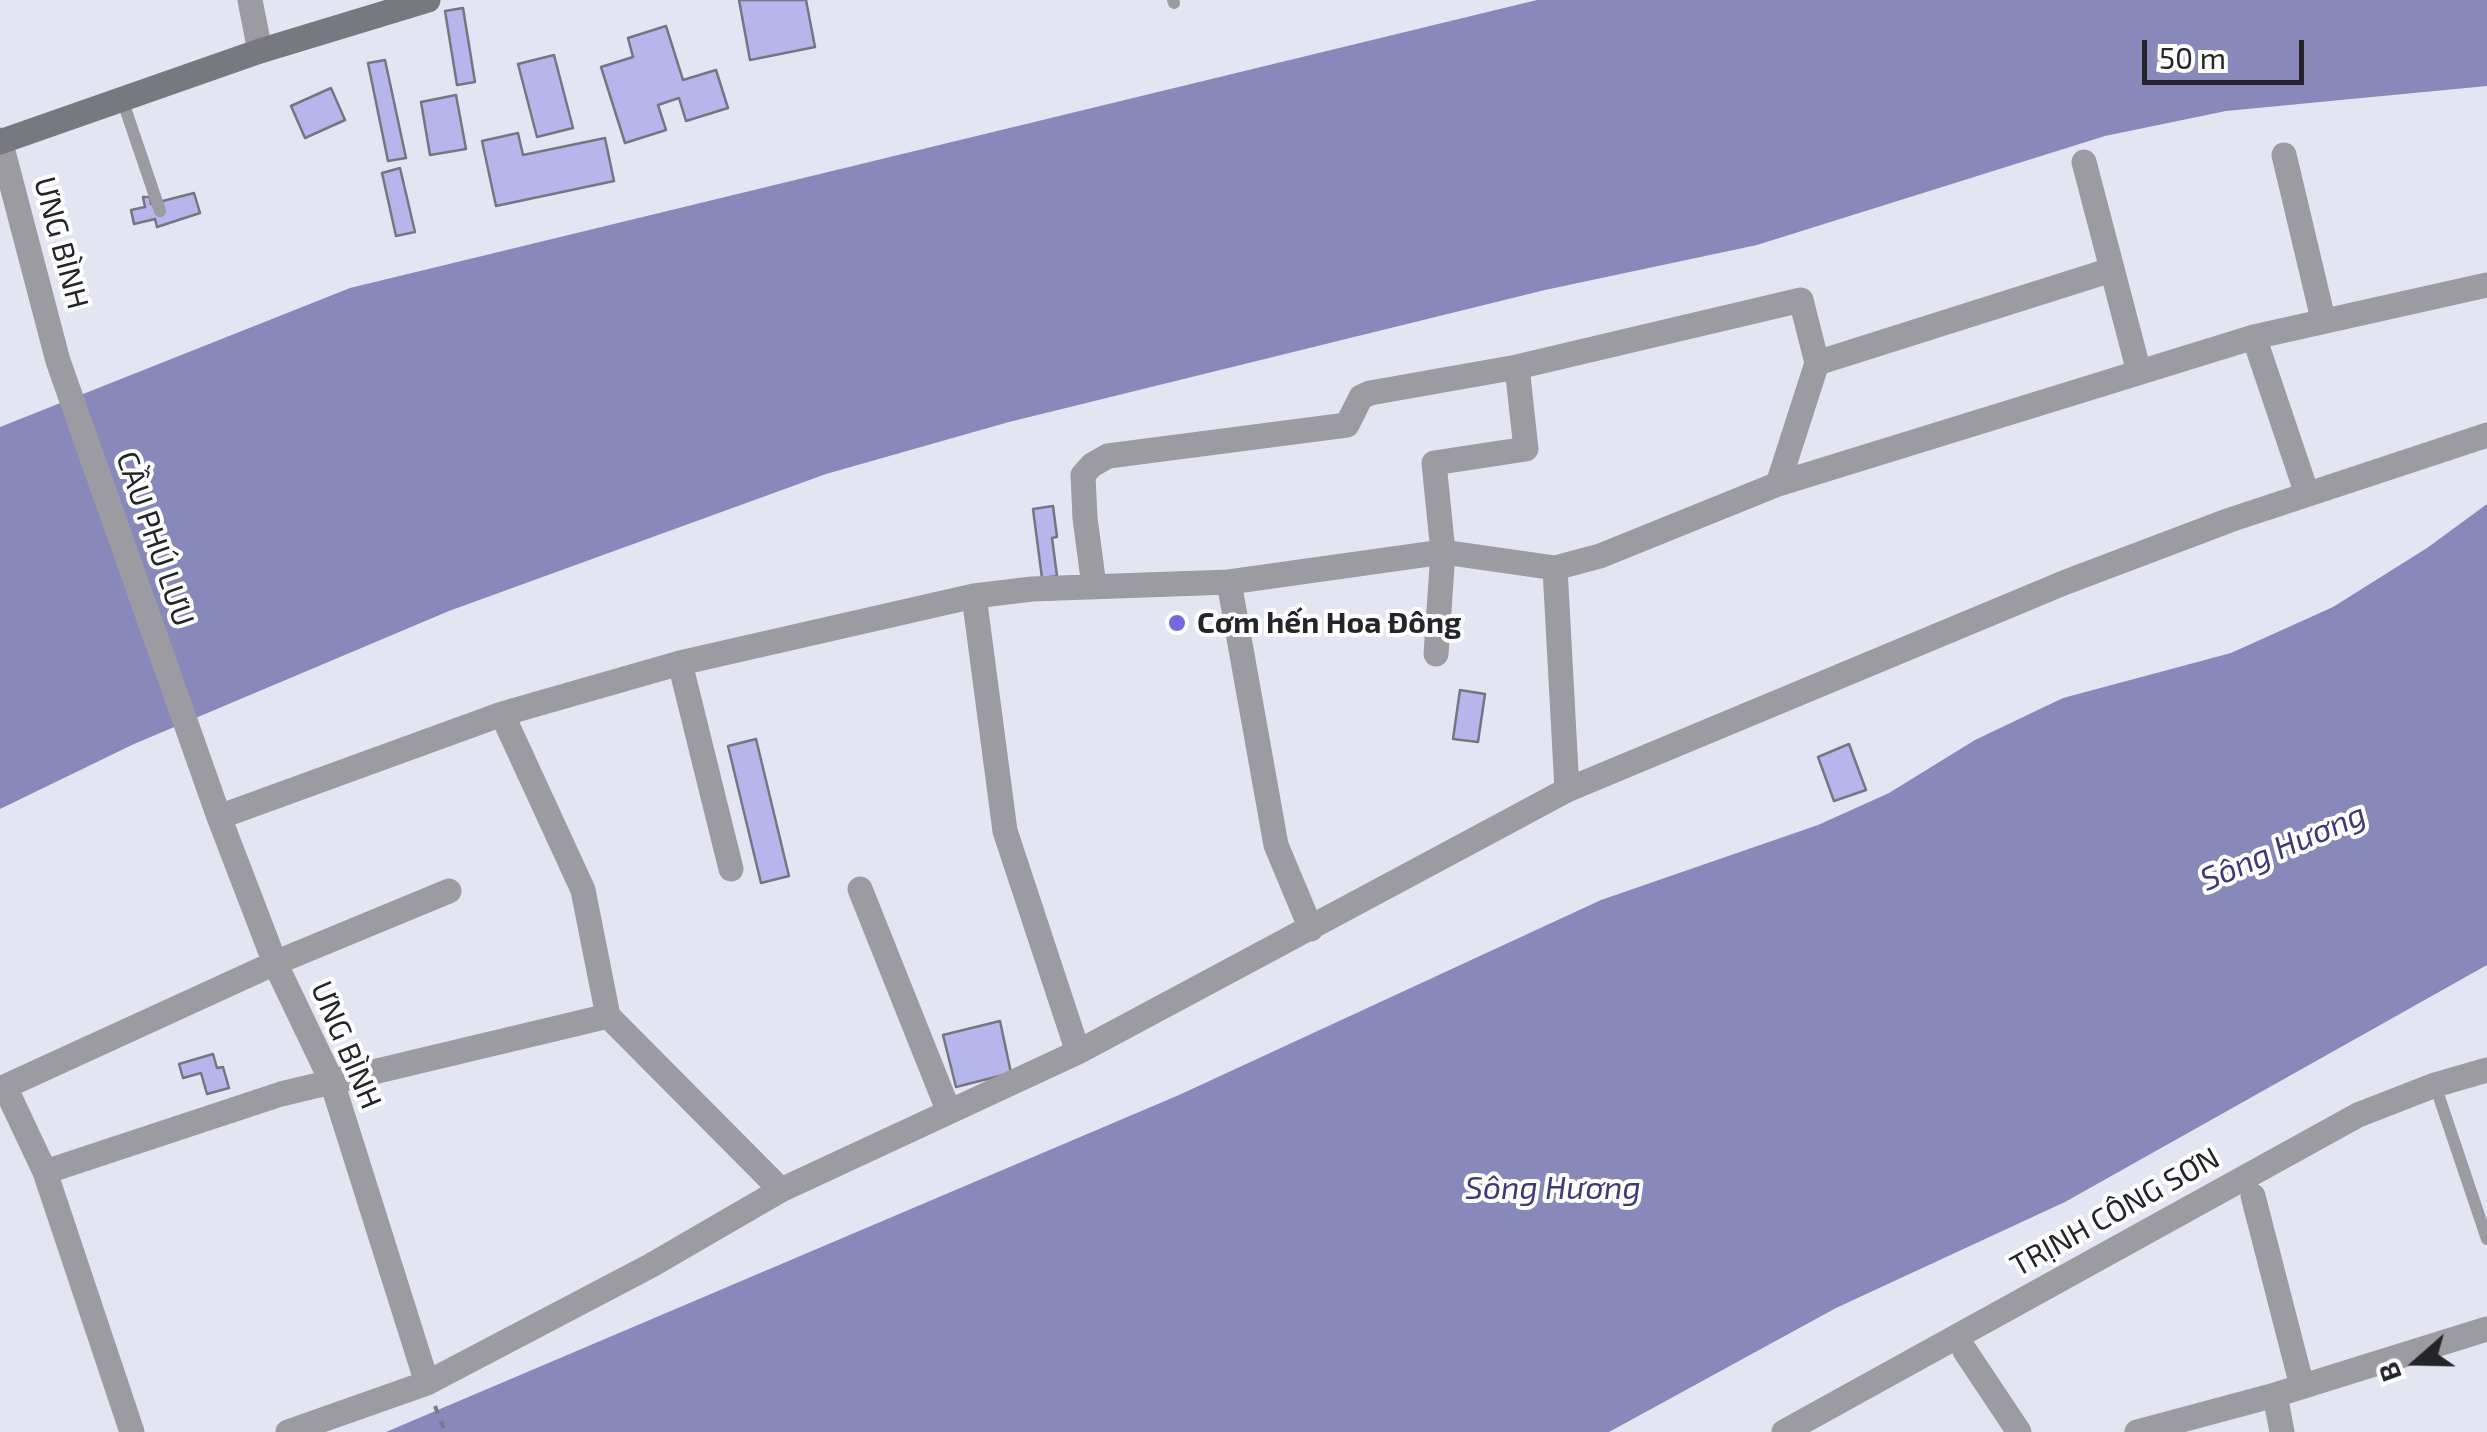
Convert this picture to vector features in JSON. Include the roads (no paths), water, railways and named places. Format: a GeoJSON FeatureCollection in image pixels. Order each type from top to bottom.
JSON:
{"type":"FeatureCollection","features":[{"type":"Feature","properties":{"kind":"main road"},"geometry":{"type":"LineString","coordinates":[[0,141],[260,51],[428,0]]}},
{"type":"Feature","properties":{"kind":"street"},"geometry":{"type":"LineString","coordinates":[[250,0],[260,51]]}},
{"type":"Feature","properties":{"kind":"street","name":"ƯNG BÌNH"},"geometry":{"type":"LineString","coordinates":[[0,141],[58,361]]}},
{"type":"Feature","properties":{"kind":"street"},"geometry":{"type":"LineString","coordinates":[[2284,155],[2323,319]]}},
{"type":"Feature","properties":{"kind":"street"},"geometry":{"type":"LineString","coordinates":[[2084,162],[2139,372]]}},
{"type":"Feature","properties":{"kind":"street"},"geometry":{"type":"LineString","coordinates":[[1817,364],[2111,270]]}},
{"type":"Feature","properties":{"kind":"street"},"geometry":{"type":"LineString","coordinates":[[219,817],[502,714],[680,663],[974,596],[1032,589],[1229,582],[1444,552],[1555,568],[1600,556],[1778,484],[2254,337],[2487,285]]}},
{"type":"Feature","properties":{"kind":"street"},"geometry":{"type":"LineString","coordinates":[[1094,586],[1084,475],[1108,456],[1347,425],[1360,397],[1370,393],[1516,368],[1801,300],[1817,364],[1778,484]]}},
{"type":"Feature","properties":{"kind":"street"},"geometry":{"type":"LineString","coordinates":[[2254,337],[2307,494]]}},
{"type":"Feature","properties":{"kind":"street","name":"CẦU PHÚ LƯU"},"geometry":{"type":"LineString","coordinates":[[58,361],[190,738]]}},
{"type":"Feature","properties":{"kind":"street"},"geometry":{"type":"LineString","coordinates":[[1436,654],[1444,552],[1434,463],[1526,449],[1516,368]]}},
{"type":"Feature","properties":{"kind":"street"},"geometry":{"type":"LineString","coordinates":[[288,1432],[427,1383],[650,1266],[780,1190],[1078,1052],[1567,790],[1964,623],[2307,494],[2487,435]]}},
{"type":"Feature","properties":{"kind":"street"},"geometry":{"type":"LineString","coordinates":[[1555,568],[1567,790]]}},
{"type":"Feature","properties":{"kind":"street"},"geometry":{"type":"LineString","coordinates":[[1229,582],[1276,846],[1312,928]]}},
{"type":"Feature","properties":{"kind":"street"},"geometry":{"type":"LineString","coordinates":[[974,596],[1005,831],[1078,1052]]}},
{"type":"Feature","properties":{"kind":"street"},"geometry":{"type":"LineString","coordinates":[[680,663],[731,869]]}},
{"type":"Feature","properties":{"kind":"street"},"geometry":{"type":"LineString","coordinates":[[502,714],[583,890],[608,1016],[780,1190]]}},
{"type":"Feature","properties":{"kind":"street","name":"ƯNG BÌNH"},"geometry":{"type":"LineString","coordinates":[[190,738],[276,962],[332,1082],[427,1383]]}},
{"type":"Feature","properties":{"kind":"street"},"geometry":{"type":"LineString","coordinates":[[860,890],[949,1112]]}},
{"type":"Feature","properties":{"kind":"street"},"geometry":{"type":"LineString","coordinates":[[132,1432],[44,1172],[2,1088],[276,962],[448,892]]}},
{"type":"Feature","properties":{"kind":"street"},"geometry":{"type":"LineString","coordinates":[[44,1172],[280,1094],[608,1016]]}},
{"type":"Feature","properties":{"kind":"street","name":"TRỊNH CÔNG SƠN"},"geometry":{"type":"LineString","coordinates":[[1784,1432],[2358,1115],[2435,1084],[2487,1070]]}},
{"type":"Feature","properties":{"kind":"street"},"geometry":{"type":"LineString","coordinates":[[2253,1196],[2302,1386]]}},
{"type":"Feature","properties":{"kind":"street"},"geometry":{"type":"LineString","coordinates":[[2137,1432],[2274,1395],[2487,1329]]}},
{"type":"Feature","properties":{"kind":"street"},"geometry":{"type":"LineString","coordinates":[[1965,1351],[2019,1432]]}},
{"type":"Feature","properties":{"kind":"street"},"geometry":{"type":"LineString","coordinates":[[2274,1395],[2282,1432]]}},
{"type":"Feature","properties":{"kind":"lane"},"geometry":{"type":"LineString","coordinates":[[122,99],[160,211]]}},
{"type":"Feature","properties":{"kind":"lane"},"geometry":{"type":"LineString","coordinates":[[2435,1084],[2487,1239]]}},
{"type":"Feature","properties":{"kind":"water"},"geometry":{"type":"Polygon","coordinates":[[[1537,0],[2487,0],[2487,86],[2226,111],[2105,136],[1757,245],[1545,290],[1009,422],[826,474],[449,611],[134,744],[0,809],[0,427],[350,288],[1537,0]]]}},
{"type":"Feature","properties":{"kind":"water","name":"Sông Hương"},"geometry":{"type":"Polygon","coordinates":[[[2487,504],[2487,965],[2065,1202],[1836,1308],[1609,1432],[386,1432],[1179,1095],[1601,900],[1818,825],[1889,793],[1975,740],[2063,698],[2231,653],[2333,607],[2427,548],[2487,504]]]}},
{"type":"Feature","properties":{"kind":"place","name":"Cơm hến Hoa Đông"},"geometry":{"type":"Point","coordinates":[1177,623]}}]}
